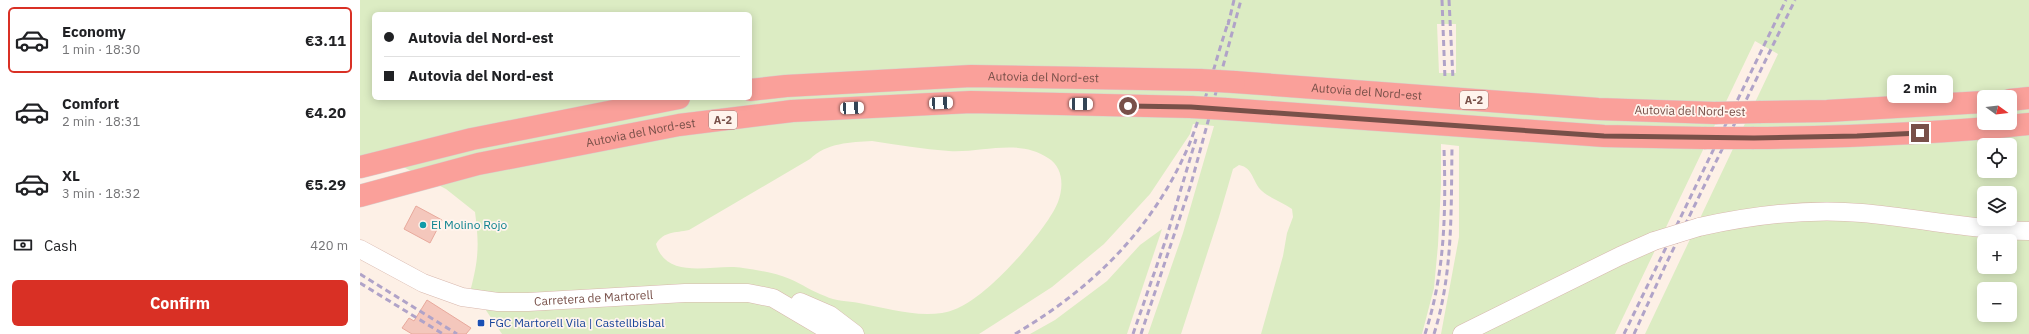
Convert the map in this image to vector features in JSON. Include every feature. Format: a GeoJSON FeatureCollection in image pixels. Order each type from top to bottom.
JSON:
{"type":"FeatureCollection","features":[{"type":"Feature","properties":{"kind":"highway","name":"Autovia del Nord-est"},"geometry":{"type":"LineString","coordinates":[[752,90],[786,86],[971,76],[1200,80],[1598,109],[1715,114],[1827,111],[1977,102]]}},
{"type":"Feature","properties":{"kind":"highway"},"geometry":{"type":"LineString","coordinates":[[2017,99],[2029,98]]}},
{"type":"Feature","properties":{"kind":"highway"},"geometry":{"type":"LineString","coordinates":[[360,167],[472,139],[669,100]]}},
{"type":"Feature","properties":{"kind":"highway","name":"Autovia del Nord-est"},"geometry":{"type":"LineString","coordinates":[[360,196],[478,164],[679,126],[792,110],[971,102],[1191,107],[1604,136],[1754,138],[1857,136],[1982,129],[2029,124]]}},
{"type":"Feature","properties":{"kind":"main road"},"geometry":{"type":"LineString","coordinates":[[1462,334],[1620,256],[1654,241],[1699,227],[1757,216],[1832,211],[1862,213],[1978,228],[2029,232]]}},
{"type":"Feature","properties":{"kind":"main road","name":"Carretera de Martorell"},"geometry":{"type":"LineString","coordinates":[[360,249],[423,283],[462,297],[498,302],[561,301],[685,293],[748,293],[773,298],[832,332]]}},
{"type":"Feature","properties":{"kind":"main road"},"geometry":{"type":"LineString","coordinates":[[773,298],[802,302],[830,315],[855,334]]}},
{"type":"Feature","properties":{"kind":"green space"},"geometry":{"type":"Polygon","coordinates":[[[360,0],[2029,0],[2029,334],[1645,334],[1778,54],[1755,41],[1615,334],[1441,334],[1459,237],[1459,146],[1441,144],[1441,185],[1434,288],[1422,334],[1261,334],[1283,256],[1287,233],[1293,217],[1292,209],[1262,191],[1248,169],[1239,165],[1233,169],[1181,334],[1148,334],[1183,233],[1214,126],[1193,124],[1190,134],[1150,194],[1104,244],[1052,287],[979,334],[502,334],[471,288],[476,268],[478,250],[475,212],[446,189],[380,155],[360,175],[360,0]],[[1437,24],[1439,73],[1456,73],[1456,24],[1437,24]],[[872,141],[839,144],[816,154],[810,159],[689,230],[670,233],[659,240],[656,244],[662,256],[670,263],[681,267],[732,267],[749,269],[773,273],[785,277],[829,298],[837,300],[921,314],[950,311],[974,299],[1002,275],[1030,244],[1052,214],[1058,202],[1061,190],[1061,177],[1057,166],[1048,158],[1037,152],[1025,149],[1000,148],[949,151],[872,141]]]}},
{"type":"Feature","properties":{"kind":"green space"},"geometry":{"type":"Polygon","coordinates":[[[1162,229],[1127,334],[1030,334],[1055,320],[1107,281],[1140,245],[1162,229]]]}},
{"type":"Feature","properties":{"kind":"building","name":"El Molino Rojo"},"geometry":{"type":"Polygon","coordinates":[[[416,206],[442,220],[430,243],[404,229],[416,206]]]}},
{"type":"Feature","properties":{"kind":"building"},"geometry":{"type":"Polygon","coordinates":[[[427,300],[471,328],[466,334],[412,334],[402,328],[409,318],[414,321],[427,300]]]}},
{"type":"Feature","properties":{"kind":"railway"},"geometry":{"type":"LineString","coordinates":[[1228,25],[1234,0]]}},
{"type":"Feature","properties":{"kind":"railway"},"geometry":{"type":"LineString","coordinates":[[1141,334],[1191,184],[1241,0]]}},
{"type":"Feature","properties":{"kind":"railway"},"geometry":{"type":"LineString","coordinates":[[1442,0],[1445,79]]}},
{"type":"Feature","properties":{"kind":"railway"},"geometry":{"type":"LineString","coordinates":[[1449,0],[1453,79]]}},
{"type":"Feature","properties":{"kind":"railway"},"geometry":{"type":"LineString","coordinates":[[1624,334],[1786,0]]}},
{"type":"Feature","properties":{"kind":"railway"},"geometry":{"type":"LineString","coordinates":[[1634,334],[1666,264],[1795,0]]}},
{"type":"Feature","properties":{"kind":"railway"},"geometry":{"type":"LineString","coordinates":[[1015,334],[1070,297],[1095,276],[1118,254],[1139,230],[1158,204],[1189,145],[1229,20]]}},
{"type":"Feature","properties":{"kind":"railway"},"geometry":{"type":"LineString","coordinates":[[1133,334],[1166,239],[1196,139]]}},
{"type":"Feature","properties":{"kind":"railway"},"geometry":{"type":"LineString","coordinates":[[1425,334],[1437,288],[1443,242],[1445,195],[1444,148]]}},
{"type":"Feature","properties":{"kind":"railway"},"geometry":{"type":"LineString","coordinates":[[1434,334],[1445,288],[1448,265],[1451,218],[1452,148]]}},
{"type":"Feature","properties":{"kind":"railway"},"geometry":{"type":"LineString","coordinates":[[360,274],[457,334]]}},
{"type":"Feature","properties":{"kind":"railway"},"geometry":{"type":"LineString","coordinates":[[360,283],[443,334]]}},
{"type":"Feature","properties":{"kind":"place","name":"El Molino Rojo"},"geometry":{"type":"Point","coordinates":[423,225]}},
{"type":"Feature","properties":{"kind":"place","name":"FGC Martorell Vila | Castellbisbal"},"geometry":{"type":"Point","coordinates":[481,323]}},
{"type":"Feature","properties":{"kind":"route"},"geometry":{"type":"LineString","coordinates":[[1128,106],[1191,107],[1604,136],[1754,138],[1920,133]]}}]}
